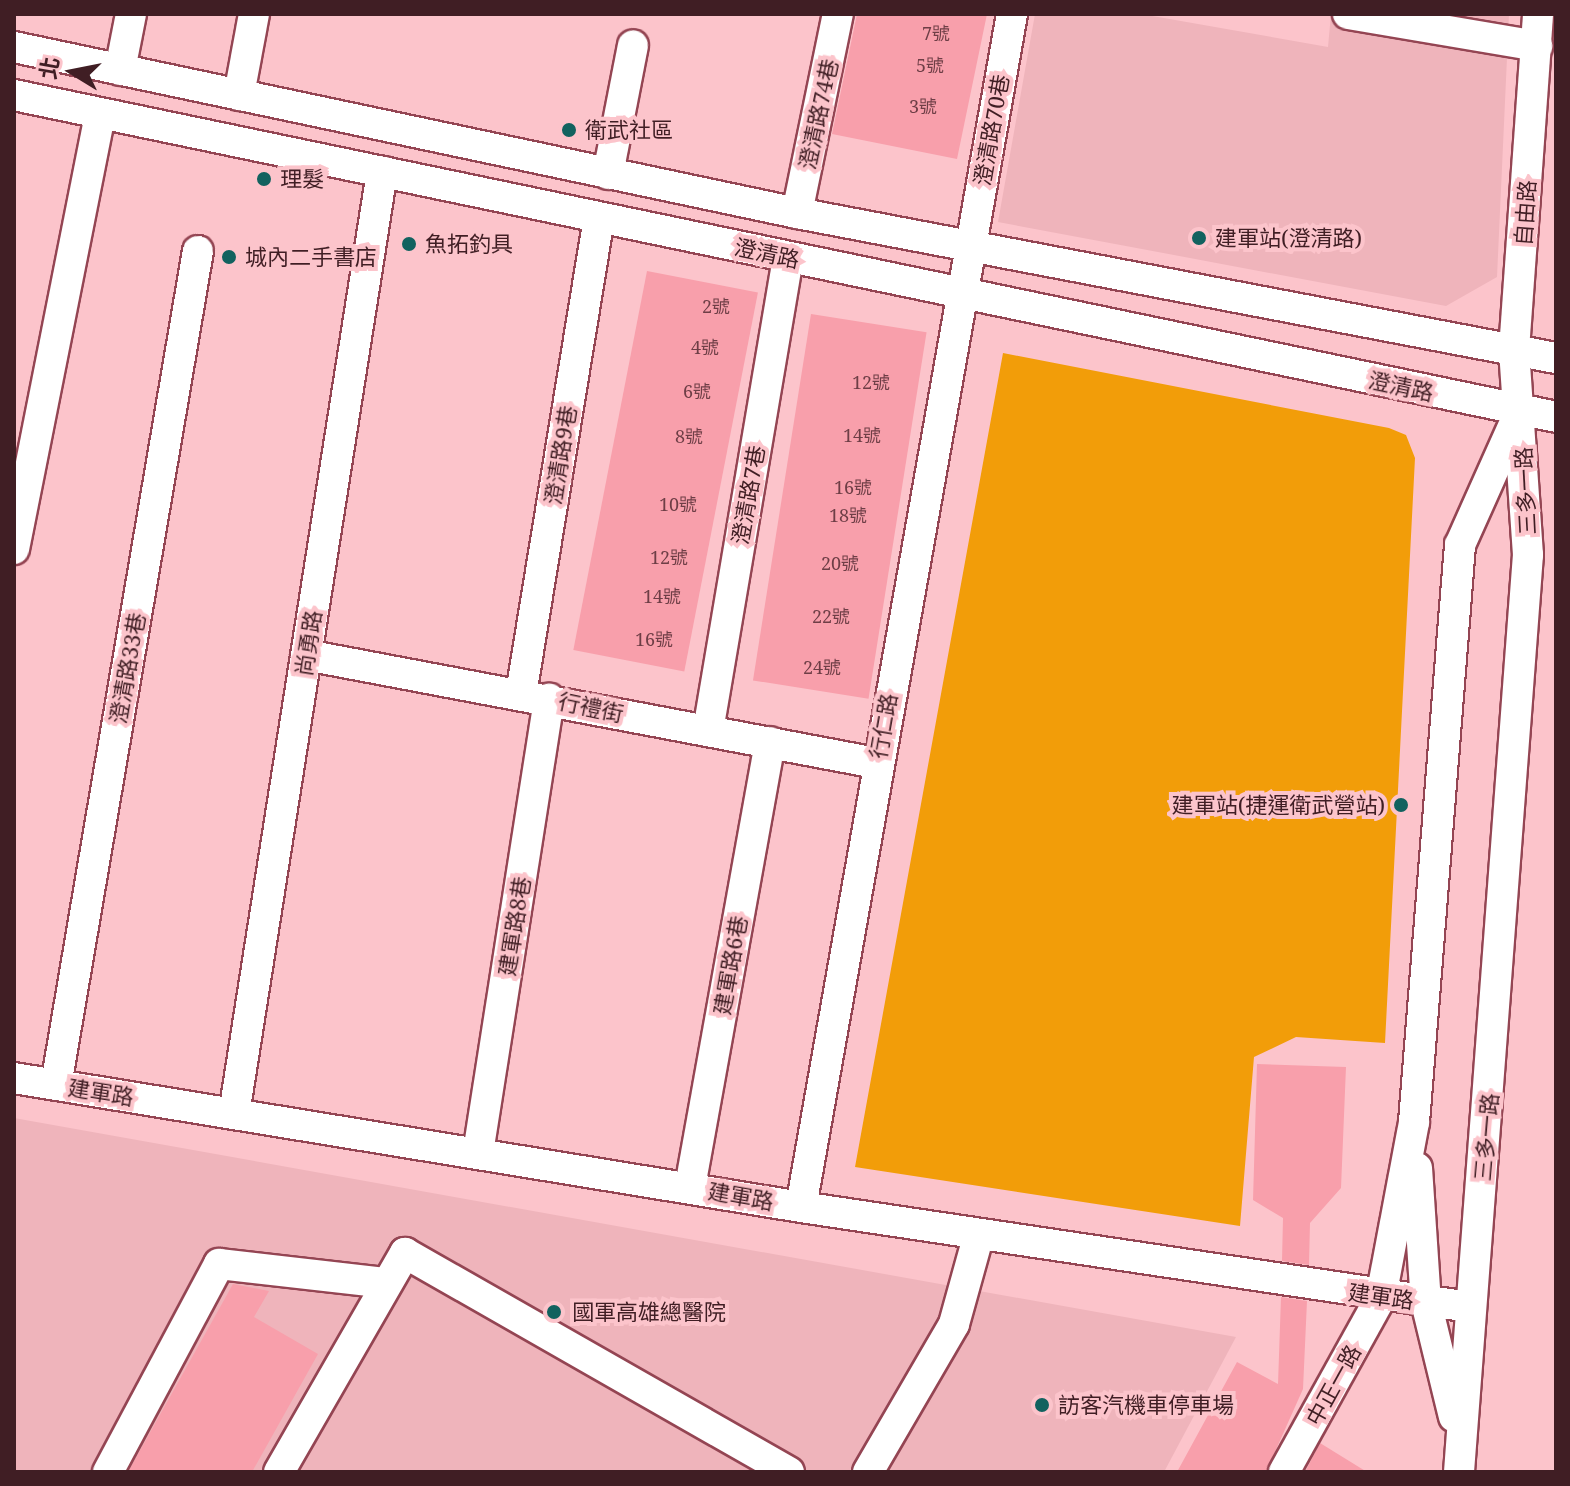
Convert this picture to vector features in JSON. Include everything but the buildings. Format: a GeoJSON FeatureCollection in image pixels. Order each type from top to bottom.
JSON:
{"type":"FeatureCollection","features":[{"type":"Feature","properties":{"kind":"street"},"geometry":{"type":"LineString","coordinates":[[120,70],[131,14]]}},
{"type":"Feature","properties":{"kind":"street"},"geometry":{"type":"LineString","coordinates":[[239,95],[254,14]]}},
{"type":"Feature","properties":{"kind":"street","name":"澄清路74巷"},"geometry":{"type":"LineString","coordinates":[[797,213],[838,14]]}},
{"type":"Feature","properties":{"kind":"street","name":"澄清路70巷"},"geometry":{"type":"LineString","coordinates":[[969,246],[1012,14]]}},
{"type":"Feature","properties":{"kind":"street"},"geometry":{"type":"LineString","coordinates":[[1348,14],[1537,46]]}},
{"type":"Feature","properties":{"kind":"street","name":"自由路"},"geometry":{"type":"LineString","coordinates":[[1520,411],[1514,350],[1538,14]]}},
{"type":"Feature","properties":{"kind":"street"},"geometry":{"type":"LineString","coordinates":[[608,174],[633,45]]}},
{"type":"Feature","properties":{"kind":"street","name":"澄清路"},"geometry":{"type":"LineString","coordinates":[[14,47],[797,213],[1556,358]]}},
{"type":"Feature","properties":{"kind":"street","name":"澄清路"},"geometry":{"type":"LineString","coordinates":[[14,95],[1556,417]]}},
{"type":"Feature","properties":{"kind":"street"},"geometry":{"type":"LineString","coordinates":[[14,549],[100,113]]}},
{"type":"Feature","properties":{"kind":"street","name":"尚勇路"},"geometry":{"type":"LineString","coordinates":[[234,1114],[382,172]]}},
{"type":"Feature","properties":{"kind":"street","name":"澄清路9巷"},"geometry":{"type":"LineString","coordinates":[[535,696],[599,217]]}},
{"type":"Feature","properties":{"kind":"street","name":"行仁路"},"geometry":{"type":"LineString","coordinates":[[801,1207],[876,763],[969,246]]}},
{"type":"Feature","properties":{"kind":"street","name":"澄清路33巷"},"geometry":{"type":"LineString","coordinates":[[56,1085],[198,251]]}},
{"type":"Feature","properties":{"kind":"street","name":"澄清路7巷"},"geometry":{"type":"LineString","coordinates":[[708,731],[788,258]]}},
{"type":"Feature","properties":{"kind":"street"},"geometry":{"type":"LineString","coordinates":[[1514,350],[1556,346]]}},
{"type":"Feature","properties":{"kind":"street"},"geometry":{"type":"LineString","coordinates":[[1520,411],[1556,433]]}},
{"type":"Feature","properties":{"kind":"street","name":"三多一路"},"geometry":{"type":"LineString","coordinates":[[1381,1297],[1414,1122],[1460,545],[1520,411]]}},
{"type":"Feature","properties":{"kind":"street","name":"三多一路"},"geometry":{"type":"LineString","coordinates":[[1460,1459],[1469,1307],[1528,555],[1520,411]]}},
{"type":"Feature","properties":{"kind":"street","name":"行禮街"},"geometry":{"type":"LineString","coordinates":[[306,655],[876,763]]}},
{"type":"Feature","properties":{"kind":"street","name":"建軍路8巷"},"geometry":{"type":"LineString","coordinates":[[478,1153],[535,696]]}},
{"type":"Feature","properties":{"kind":"street","name":"建軍路6巷"},"geometry":{"type":"LineString","coordinates":[[690,1187],[770,742]]}},
{"type":"Feature","properties":{"kind":"street","name":"建軍路"},"geometry":{"type":"LineString","coordinates":[[14,1078],[801,1207],[1381,1297],[1469,1307]]}},
{"type":"Feature","properties":{"kind":"street"},"geometry":{"type":"LineString","coordinates":[[1414,1122],[1426,1302],[1460,1459],[1445,1472]]}},
{"type":"Feature","properties":{"kind":"street"},"geometry":{"type":"LineString","coordinates":[[868,1472],[954,1324],[979,1234]]}},
{"type":"Feature","properties":{"kind":"street"},"geometry":{"type":"LineString","coordinates":[[279,1472],[405,1253],[789,1472]]}},
{"type":"Feature","properties":{"kind":"street"},"geometry":{"type":"LineString","coordinates":[[108,1472],[219,1264],[387,1283]]}},
{"type":"Feature","properties":{"kind":"street","name":"中正一路"},"geometry":{"type":"LineString","coordinates":[[1284,1472],[1381,1297]]}},
{"type":"Feature","properties":{"kind":"shaded area"},"geometry":{"type":"Polygon","coordinates":[[[1035,14],[1141,14],[1328,47],[1331,14],[1509,14],[1497,277],[1446,306],[998,222],[1035,14]]]}},
{"type":"Feature","properties":{"kind":"shaded area"},"geometry":{"type":"Polygon","coordinates":[[[1003,353],[1389,428],[1406,435],[1415,458],[1385,1043],[1296,1037],[1254,1057],[1240,1226],[855,1167],[1003,353]]]}},
{"type":"Feature","properties":{"kind":"shaded area","name":"國軍高雄總醫院"},"geometry":{"type":"Polygon","coordinates":[[[14,1118],[1236,1337],[1164,1472],[14,1472],[14,1118]]]}},
{"type":"Feature","properties":{"kind":"place","name":"衛武社區"},"geometry":{"type":"Point","coordinates":[569,130]}},
{"type":"Feature","properties":{"kind":"place","name":"理髮"},"geometry":{"type":"Point","coordinates":[264,179]}},
{"type":"Feature","properties":{"kind":"place","name":"建軍站(澄清路)"},"geometry":{"type":"Point","coordinates":[1199,238]}},
{"type":"Feature","properties":{"kind":"place","name":"魚拓釣具"},"geometry":{"type":"Point","coordinates":[409,244]}},
{"type":"Feature","properties":{"kind":"place","name":"城內二手書店"},"geometry":{"type":"Point","coordinates":[229,257]}},
{"type":"Feature","properties":{"kind":"place","name":"建軍站(捷運衛武營站)"},"geometry":{"type":"Point","coordinates":[1401,805]}},
{"type":"Feature","properties":{"kind":"place","name":"國軍高雄總醫院"},"geometry":{"type":"Point","coordinates":[554,1312]}},
{"type":"Feature","properties":{"kind":"place","name":"訪客汽機車停車場"},"geometry":{"type":"Point","coordinates":[1042,1405]}}]}
